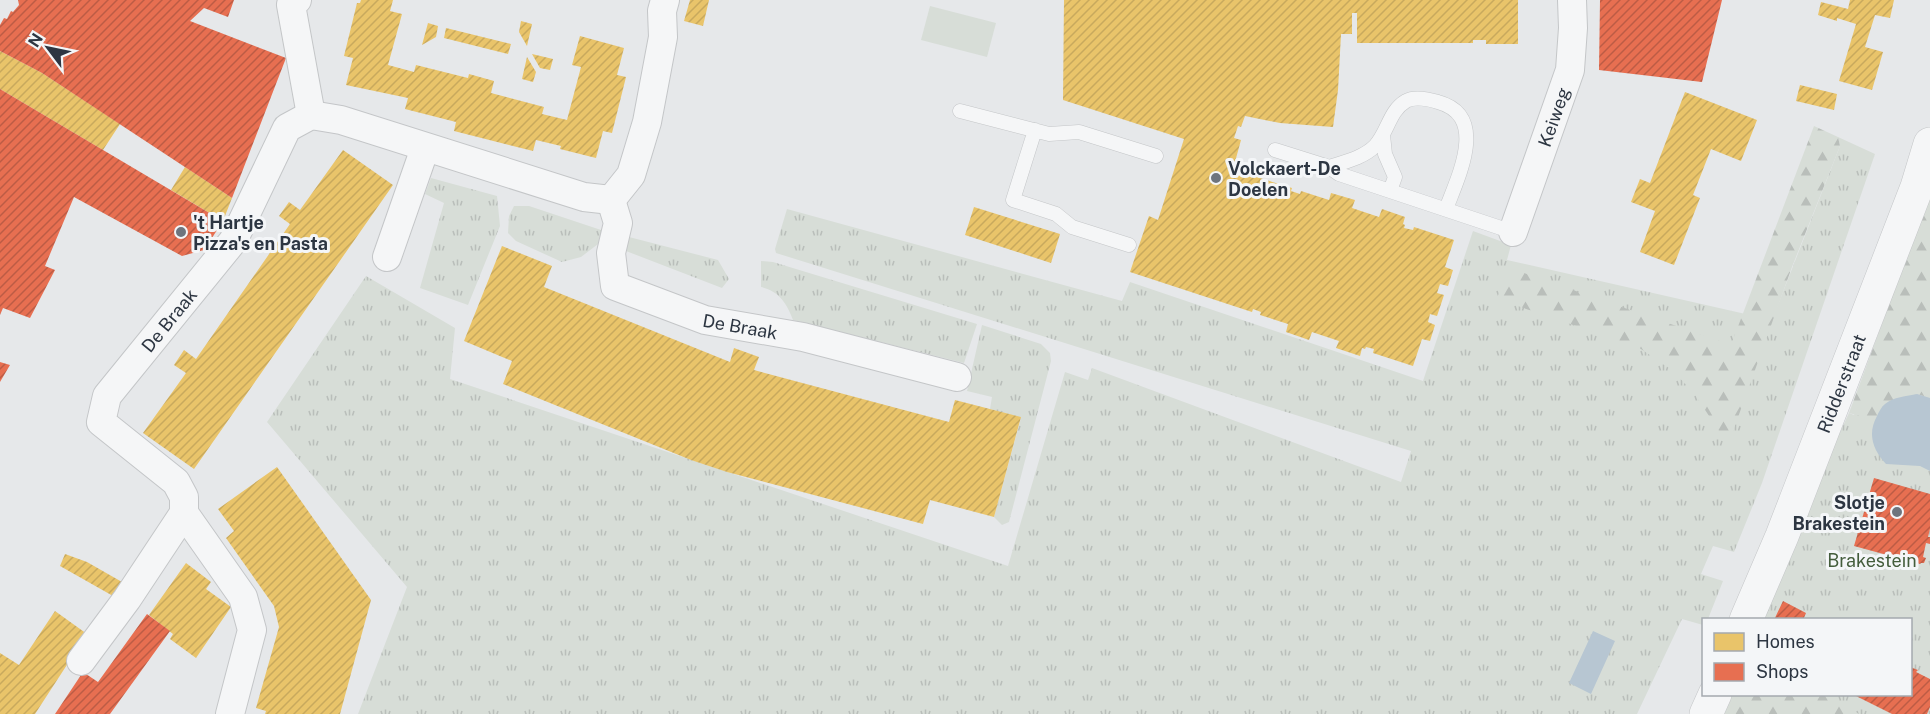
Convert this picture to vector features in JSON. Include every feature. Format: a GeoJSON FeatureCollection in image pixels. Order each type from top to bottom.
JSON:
{"type":"FeatureCollection","features":[{"type":"Feature","properties":{"kind":"street"},"geometry":{"type":"LineString","coordinates":[[297,0],[291,5],[311,115],[341,120],[584,197],[611,200],[632,175],[647,122],[663,37],[662,11],[665,0]]}},
{"type":"Feature","properties":{"kind":"street","name":"Keiweg"},"geometry":{"type":"LineString","coordinates":[[1514,232],[1570,70],[1572,0]]}},
{"type":"Feature","properties":{"kind":"street","name":"De Braak"},"geometry":{"type":"LineString","coordinates":[[230,714],[252,630],[243,597],[184,513],[184,497],[176,482],[101,422],[107,396],[233,241],[287,128],[311,115]]}},
{"type":"Feature","properties":{"kind":"street","name":"Ridderstraat"},"geometry":{"type":"LineString","coordinates":[[1747,618],[1782,536],[1913,198],[1930,144]]}},
{"type":"Feature","properties":{"kind":"street"},"geometry":{"type":"LineString","coordinates":[[387,257],[425,148]]}},
{"type":"Feature","properties":{"kind":"street","name":"De Braak"},"geometry":{"type":"LineString","coordinates":[[611,200],[618,223],[611,253],[615,286],[705,320],[803,338],[957,377]]}},
{"type":"Feature","properties":{"kind":"street"},"geometry":{"type":"LineString","coordinates":[[81,661],[127,599],[184,513]]}},
{"type":"Feature","properties":{"kind":"street"},"geometry":{"type":"LineString","coordinates":[[1706,714],[1714,696]]}},
{"type":"Feature","properties":{"kind":"lane"},"geometry":{"type":"LineString","coordinates":[[1329,167],[1363,155],[1374,147],[1383,135],[1393,113],[1407,100],[1424,98],[1442,103],[1456,111],[1465,123],[1467,142],[1464,162],[1446,209]]}},
{"type":"Feature","properties":{"kind":"lane"},"geometry":{"type":"LineString","coordinates":[[960,111],[1052,134],[1079,132],[1156,156]]}},
{"type":"Feature","properties":{"kind":"lane"},"geometry":{"type":"LineString","coordinates":[[1035,130],[1013,200],[1056,214],[1072,227],[1130,245]]}},
{"type":"Feature","properties":{"kind":"lane"},"geometry":{"type":"LineString","coordinates":[[1383,135],[1385,154],[1395,177],[1390,191]]}},
{"type":"Feature","properties":{"kind":"lane"},"geometry":{"type":"LineString","coordinates":[[1275,150],[1329,167],[1339,174],[1514,232]]}},
{"type":"Feature","properties":{"kind":"green space"},"geometry":{"type":"Polygon","coordinates":[[[930,6],[996,23],[987,57],[921,40],[930,6]]]}},
{"type":"Feature","properties":{"kind":"green space"},"geometry":{"type":"Polygon","coordinates":[[[1814,126],[1838,137],[1840,146],[1792,267],[1728,445],[1694,393],[1672,370],[1638,347],[1497,299],[1507,267],[1731,345],[1814,126]]]}},
{"type":"Feature","properties":{"kind":"green space"},"geometry":{"type":"Polygon","coordinates":[[[1838,137],[1875,154],[1762,483],[1734,552],[1713,546],[1701,574],[1723,581],[1708,618],[1702,618],[1702,625],[1682,619],[1637,714],[358,714],[407,587],[267,422],[366,276],[455,328],[450,379],[1008,566],[1065,372],[1088,380],[1092,368],[1401,482],[1411,451],[776,253],[775,249],[787,209],[1122,301],[1130,282],[1423,381],[1473,231],[1511,245],[1507,260],[1772,320],[1840,146],[1838,137]]]}},
{"type":"Feature","properties":{"kind":"green space"},"geometry":{"type":"Polygon","coordinates":[[[431,178],[497,196],[500,226],[468,305],[420,288],[444,203],[425,194],[431,178]]]}},
{"type":"Feature","properties":{"kind":"green space"},"geometry":{"type":"Polygon","coordinates":[[[1930,194],[1930,398],[1917,394],[1884,405],[1875,420],[1849,413],[1930,194]]]}},
{"type":"Feature","properties":{"kind":"green space"},"geometry":{"type":"Polygon","coordinates":[[[514,206],[529,206],[607,232],[606,238],[581,257],[562,262],[516,241],[508,233],[509,216],[514,206]]]}},
{"type":"Feature","properties":{"kind":"green space","name":"Brakestein"},"geometry":{"type":"Polygon","coordinates":[[[1930,220],[1930,714],[1719,714],[1722,708],[1731,712],[1738,696],[1912,696],[1912,618],[1757,618],[1785,551],[1849,413],[1854,415],[1930,220]]]}},
{"type":"Feature","properties":{"kind":"green space"},"geometry":{"type":"Polygon","coordinates":[[[629,237],[718,260],[729,279],[722,288],[626,251],[629,237]]]}},
{"type":"Feature","properties":{"kind":"green space"},"geometry":{"type":"Polygon","coordinates":[[[761,261],[773,262],[977,324],[964,363],[793,320],[782,299],[761,287],[761,261]]]}},
{"type":"Feature","properties":{"kind":"green space"},"geometry":{"type":"Polygon","coordinates":[[[982,325],[1041,344],[1050,353],[1051,361],[1009,522],[1002,525],[994,517],[1021,418],[990,409],[992,397],[967,391],[982,325]]]}},
{"type":"Feature","properties":{"kind":"green space"},"geometry":{"type":"Polygon","coordinates":[[[1727,696],[1827,696],[1859,714],[1734,714],[1722,708],[1727,696]]]}},
{"type":"Feature","properties":{"kind":"water"},"geometry":{"type":"Polygon","coordinates":[[[1917,394],[1930,398],[1930,471],[1920,466],[1886,464],[1873,442],[1872,429],[1884,405],[1896,398],[1917,394]]]}},
{"type":"Feature","properties":{"kind":"water"},"geometry":{"type":"Polygon","coordinates":[[[1593,631],[1615,641],[1591,694],[1569,683],[1593,631]]]}},
{"type":"Feature","properties":{"kind":"building: Homes"},"geometry":{"type":"Polygon","coordinates":[[[361,0],[393,0],[390,11],[402,14],[388,65],[414,72],[416,65],[468,78],[469,74],[494,81],[491,93],[544,107],[542,114],[567,120],[581,67],[572,65],[580,36],[624,48],[617,75],[626,77],[612,133],[603,131],[596,158],[536,140],[533,151],[454,131],[456,122],[405,109],[408,98],[346,85],[353,58],[344,56],[357,3],[361,0]]]}},
{"type":"Feature","properties":{"kind":"building: Homes"},"geometry":{"type":"Polygon","coordinates":[[[690,0],[709,0],[703,26],[684,21],[690,0]]]}},
{"type":"Feature","properties":{"kind":"building: Homes","name":"Volckaert-De Doelen"},"geometry":{"type":"Polygon","coordinates":[[[1064,0],[1518,0],[1518,44],[1486,44],[1486,40],[1473,40],[1473,43],[1357,43],[1357,13],[1352,13],[1352,34],[1341,34],[1338,90],[1333,127],[1280,123],[1245,116],[1234,138],[1241,140],[1235,162],[1230,161],[1228,168],[1292,188],[1291,191],[1300,194],[1301,191],[1329,200],[1331,193],[1355,200],[1352,208],[1379,217],[1382,209],[1405,217],[1404,228],[1413,230],[1414,227],[1454,240],[1445,267],[1453,270],[1448,286],[1440,284],[1437,293],[1444,295],[1437,316],[1430,314],[1428,322],[1435,325],[1430,341],[1422,339],[1413,366],[1373,353],[1374,349],[1366,347],[1362,348],[1360,356],[1336,348],[1339,341],[1312,332],[1309,340],[1286,332],[1288,324],[1260,315],[1261,312],[1253,309],[1252,312],[1130,272],[1149,216],[1158,220],[1184,139],[1063,100],[1064,0]]]}},
{"type":"Feature","properties":{"kind":"building: Homes"},"geometry":{"type":"Polygon","coordinates":[[[1850,0],[1894,0],[1890,18],[1875,15],[1865,47],[1883,52],[1872,90],[1839,81],[1856,24],[1818,15],[1821,2],[1848,9],[1850,0]]]}},
{"type":"Feature","properties":{"kind":"building: Homes"},"geometry":{"type":"Polygon","coordinates":[[[521,21],[532,24],[527,46],[519,32],[521,21]]]}},
{"type":"Feature","properties":{"kind":"building: Homes"},"geometry":{"type":"Polygon","coordinates":[[[428,23],[438,26],[436,37],[422,45],[428,23]]]}},
{"type":"Feature","properties":{"kind":"building: Homes"},"geometry":{"type":"Polygon","coordinates":[[[446,28],[511,44],[508,54],[444,38],[446,28]]]}},
{"type":"Feature","properties":{"kind":"building: Homes"},"geometry":{"type":"Polygon","coordinates":[[[0,51],[42,73],[120,124],[103,150],[0,89],[0,51]]]}},
{"type":"Feature","properties":{"kind":"building: Homes"},"geometry":{"type":"Polygon","coordinates":[[[532,54],[553,59],[550,70],[540,68],[532,54]]]}},
{"type":"Feature","properties":{"kind":"building: Homes"},"geometry":{"type":"Polygon","coordinates":[[[527,57],[536,72],[533,82],[522,79],[527,57]]]}},
{"type":"Feature","properties":{"kind":"building: Homes"},"geometry":{"type":"Polygon","coordinates":[[[1800,85],[1837,94],[1834,110],[1796,101],[1800,85]]]}},
{"type":"Feature","properties":{"kind":"building: Homes"},"geometry":{"type":"Polygon","coordinates":[[[1685,92],[1757,120],[1741,161],[1711,149],[1693,195],[1700,198],[1674,265],[1640,252],[1655,211],[1631,202],[1640,179],[1650,183],[1685,92]]]}},
{"type":"Feature","properties":{"kind":"building: Homes"},"geometry":{"type":"Polygon","coordinates":[[[343,150],[393,185],[194,469],[143,433],[186,373],[174,365],[184,350],[196,359],[290,224],[279,216],[289,202],[300,210],[343,150]]]}},
{"type":"Feature","properties":{"kind":"building: Homes"},"geometry":{"type":"Polygon","coordinates":[[[185,167],[232,198],[223,221],[171,190],[185,167]]]}},
{"type":"Feature","properties":{"kind":"building: Homes"},"geometry":{"type":"Polygon","coordinates":[[[974,207],[1060,234],[1051,263],[965,235],[974,207]]]}},
{"type":"Feature","properties":{"kind":"building: Homes"},"geometry":{"type":"Polygon","coordinates":[[[502,246],[552,266],[544,287],[730,362],[734,348],[759,357],[754,370],[949,422],[955,400],[1021,417],[994,517],[930,500],[923,524],[727,472],[691,460],[503,384],[512,361],[464,341],[502,246]]]}},
{"type":"Feature","properties":{"kind":"building: Homes"},"geometry":{"type":"Polygon","coordinates":[[[277,467],[371,600],[340,714],[265,714],[266,711],[256,708],[279,627],[274,606],[226,538],[234,531],[218,509],[277,467]]]}},
{"type":"Feature","properties":{"kind":"building: Homes"},"geometry":{"type":"Polygon","coordinates":[[[65,554],[87,562],[122,582],[113,596],[60,566],[65,554]]]}},
{"type":"Feature","properties":{"kind":"building: Homes"},"geometry":{"type":"Polygon","coordinates":[[[186,563],[211,582],[206,589],[231,607],[196,658],[170,639],[173,634],[149,615],[186,563]]]}},
{"type":"Feature","properties":{"kind":"building: Homes"},"geometry":{"type":"Polygon","coordinates":[[[55,611],[87,634],[35,714],[0,714],[0,653],[19,665],[55,611]]]}},
{"type":"Feature","properties":{"kind":"building: Shops"},"geometry":{"type":"Polygon","coordinates":[[[18,0],[234,0],[228,17],[204,8],[190,21],[286,58],[232,198],[42,73],[0,51],[0,25],[4,18],[7,19],[11,11],[13,12],[19,5],[18,0]]]}},
{"type":"Feature","properties":{"kind":"building: Shops"},"geometry":{"type":"Polygon","coordinates":[[[1600,0],[1722,0],[1702,82],[1599,70],[1600,0]]]}},
{"type":"Feature","properties":{"kind":"building: Shops"},"geometry":{"type":"Polygon","coordinates":[[[0,89],[223,221],[204,250],[182,256],[74,197],[45,266],[55,270],[30,318],[3,308],[0,315],[0,89]]]}},
{"type":"Feature","properties":{"kind":"building: Shops"},"geometry":{"type":"Polygon","coordinates":[[[0,362],[10,365],[0,382],[0,362]]]}},
{"type":"Feature","properties":{"kind":"building: Shops","name":"Slotje Brakestein"},"geometry":{"type":"Polygon","coordinates":[[[1874,478],[1930,494],[1928,537],[1930,537],[1930,544],[1926,543],[1924,563],[1920,564],[1854,546],[1874,478]]]}},
{"type":"Feature","properties":{"kind":"building: Shops"},"geometry":{"type":"Polygon","coordinates":[[[1783,601],[1806,613],[1804,618],[1775,618],[1783,601]]]}},
{"type":"Feature","properties":{"kind":"building: Shops"},"geometry":{"type":"Polygon","coordinates":[[[147,614],[170,631],[110,714],[55,714],[83,672],[98,682],[147,614]]]}},
{"type":"Feature","properties":{"kind":"building: Shops"},"geometry":{"type":"Polygon","coordinates":[[[1912,668],[1930,679],[1930,707],[1927,714],[1892,714],[1856,696],[1912,696],[1912,668]]]}},
{"type":"Feature","properties":{"kind":"place","name":"Volckaert-De Doelen"},"geometry":{"type":"Point","coordinates":[1216,178]}},
{"type":"Feature","properties":{"kind":"place","name":"'t Hartje Pizza's en Pasta"},"geometry":{"type":"Point","coordinates":[181,232]}},
{"type":"Feature","properties":{"kind":"place","name":"Slotje Brakestein"},"geometry":{"type":"Point","coordinates":[1897,512]}}]}
